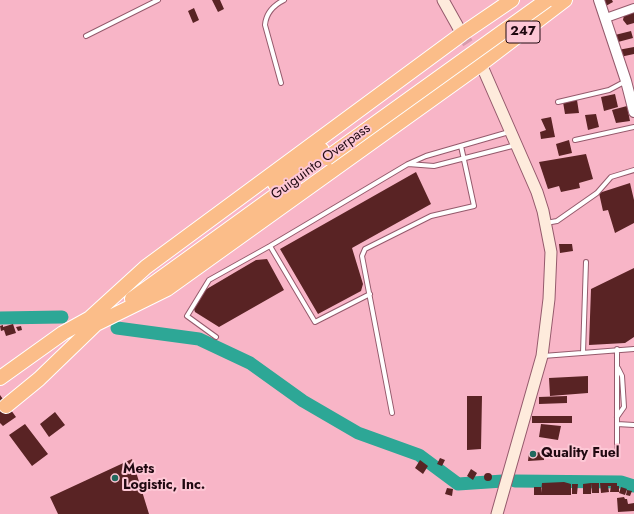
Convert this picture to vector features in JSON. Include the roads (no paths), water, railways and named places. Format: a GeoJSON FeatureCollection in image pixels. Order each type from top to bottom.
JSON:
{"type":"FeatureCollection","features":[{"type":"Feature","properties":{"kind":"highway","name":"247"},"geometry":{"type":"LineString","coordinates":[[462,34],[512,0]]}},
{"type":"Feature","properties":{"kind":"highway","name":"Guiguinto Overpass"},"geometry":{"type":"LineString","coordinates":[[325,154],[530,0]]}},
{"type":"Feature","properties":{"kind":"highway","name":"Guiguinto Overpass"},"geometry":{"type":"LineString","coordinates":[[93,321],[325,154],[546,0]]}},
{"type":"Feature","properties":{"kind":"highway","name":"247"},"geometry":{"type":"LineString","coordinates":[[481,64],[565,0]]}},
{"type":"Feature","properties":{"kind":"highway"},"geometry":{"type":"LineString","coordinates":[[6,406],[39,379],[146,267],[462,34]]}},
{"type":"Feature","properties":{"kind":"highway"},"geometry":{"type":"LineString","coordinates":[[0,378],[63,333],[167,289],[481,64]]}},
{"type":"Feature","properties":{"kind":"main road"},"geometry":{"type":"LineString","coordinates":[[443,0],[462,34]]}},
{"type":"Feature","properties":{"kind":"main road"},"geometry":{"type":"LineString","coordinates":[[481,64],[537,192],[546,223],[551,252],[551,276],[542,356],[497,514]]}},
{"type":"Feature","properties":{"kind":"street"},"geometry":{"type":"LineString","coordinates":[[599,0],[626,81],[634,112]]}},
{"type":"Feature","properties":{"kind":"street"},"geometry":{"type":"LineString","coordinates":[[606,18],[634,8]]}},
{"type":"Feature","properties":{"kind":"lane"},"geometry":{"type":"LineString","coordinates":[[86,36],[158,0]]}},
{"type":"Feature","properties":{"kind":"lane"},"geometry":{"type":"LineString","coordinates":[[281,83],[265,25],[266,19],[271,10],[284,0]]}},
{"type":"Feature","properties":{"kind":"lane"},"geometry":{"type":"LineString","coordinates":[[558,102],[615,88],[626,81]]}},
{"type":"Feature","properties":{"kind":"lane"},"geometry":{"type":"LineString","coordinates":[[575,140],[634,127]]}},
{"type":"Feature","properties":{"kind":"lane"},"geometry":{"type":"LineString","coordinates":[[216,337],[187,316],[209,280],[270,246],[408,164],[461,146],[510,132]]}},
{"type":"Feature","properties":{"kind":"lane"},"geometry":{"type":"LineString","coordinates":[[408,164],[434,166],[516,145]]}},
{"type":"Feature","properties":{"kind":"lane"},"geometry":{"type":"LineString","coordinates":[[392,413],[362,256],[365,248],[431,216],[474,206],[461,146]]}},
{"type":"Feature","properties":{"kind":"lane"},"geometry":{"type":"LineString","coordinates":[[546,223],[556,221],[597,193],[611,177],[634,170]]}},
{"type":"Feature","properties":{"kind":"lane"},"geometry":{"type":"LineString","coordinates":[[270,246],[315,322],[370,294]]}},
{"type":"Feature","properties":{"kind":"lane"},"geometry":{"type":"LineString","coordinates":[[583,353],[586,262]]}},
{"type":"Feature","properties":{"kind":"lane"},"geometry":{"type":"LineString","coordinates":[[542,356],[617,349],[634,349]]}},
{"type":"Feature","properties":{"kind":"lane"},"geometry":{"type":"LineString","coordinates":[[617,349],[617,455]]}},
{"type":"Feature","properties":{"kind":"lane"},"geometry":{"type":"LineString","coordinates":[[617,368],[622,376],[624,407],[617,417]]}},
{"type":"Feature","properties":{"kind":"lane"},"geometry":{"type":"LineString","coordinates":[[617,424],[634,425]]}},
{"type":"Feature","properties":{"kind":"waterway"},"geometry":{"type":"LineString","coordinates":[[0,318],[62,317]]}},
{"type":"Feature","properties":{"kind":"waterway"},"geometry":{"type":"LineString","coordinates":[[117,328],[199,339],[250,363],[303,401],[358,433],[419,455],[458,484],[503,481]]}},
{"type":"Feature","properties":{"kind":"waterway"},"geometry":{"type":"LineString","coordinates":[[515,481],[621,482],[634,486]]}},
{"type":"Feature","properties":{"kind":"tunnel"},"geometry":{"type":"LineString","coordinates":[[462,34],[478,59]]}},
{"type":"Feature","properties":{"kind":"place","name":"Quality Fuel"},"geometry":{"type":"Point","coordinates":[533,454]}},
{"type":"Feature","properties":{"kind":"place","name":"Mets Logistic, Inc."},"geometry":{"type":"Point","coordinates":[115,478]}}]}
